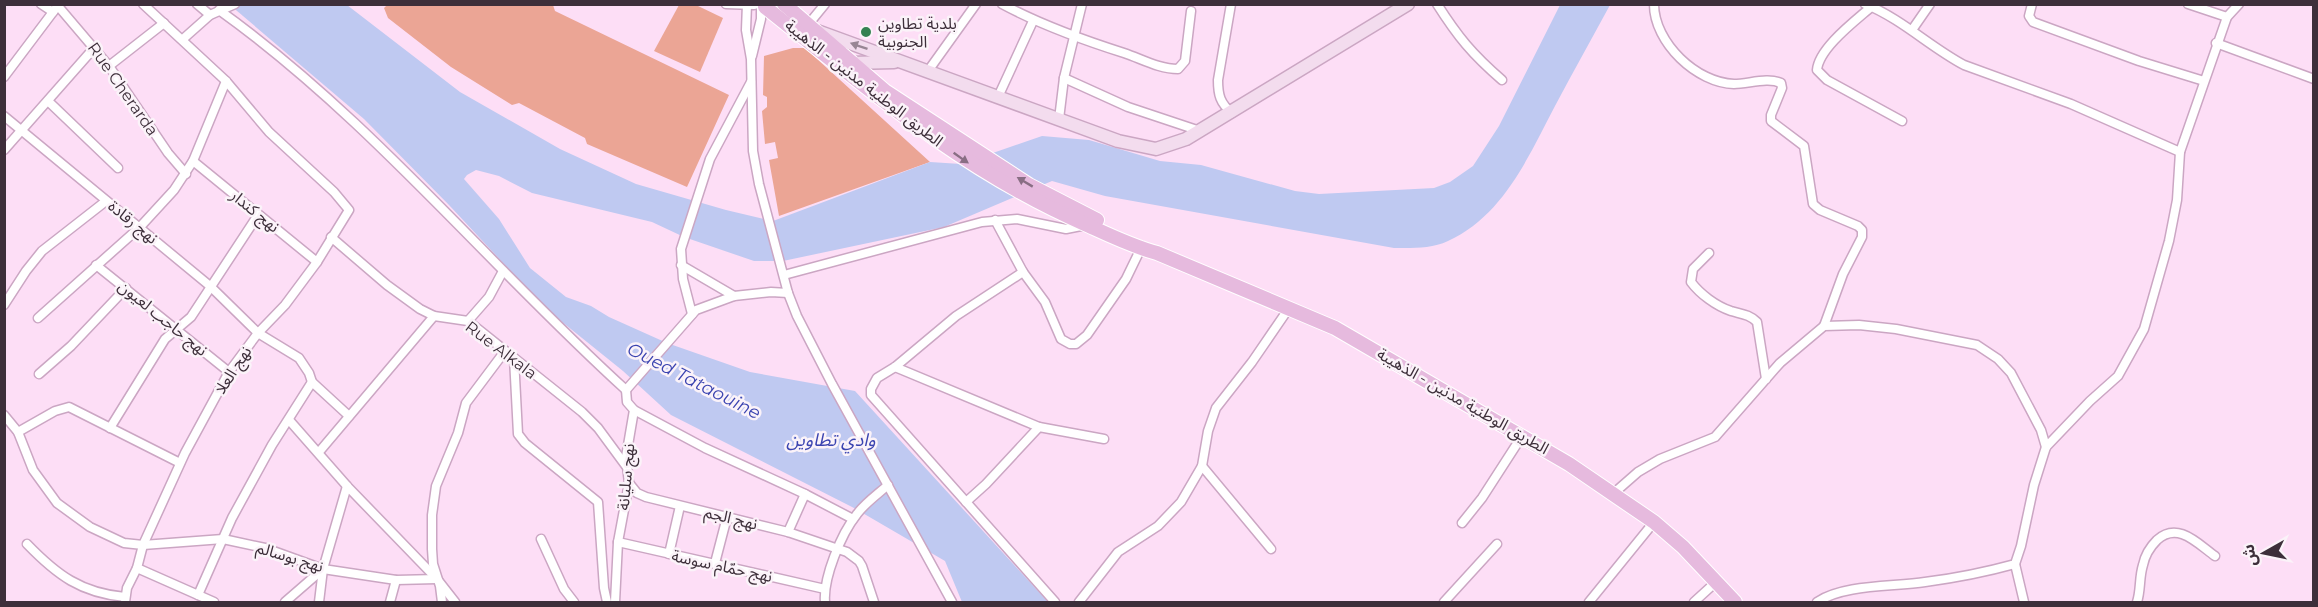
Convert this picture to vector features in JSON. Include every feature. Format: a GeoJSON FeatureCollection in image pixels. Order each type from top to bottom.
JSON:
{"type":"FeatureCollection","features":[{"type":"Feature","properties":{"kind":"main road","name":"الطريق الوطنية مدنين - الذهيبة"},"geometry":{"type":"LineString","coordinates":[[784,4],[848,67]]}},
{"type":"Feature","properties":{"kind":"main road","name":"الطريق الوطنية مدنين - الذهيبة"},"geometry":{"type":"LineString","coordinates":[[756,6],[848,67],[972,165],[1025,197],[1072,214],[1157,254],[1335,328],[1522,436],[1614,493],[1654,522],[1683,548],[1735,603]]}},
{"type":"Feature","properties":{"kind":"main road","name":"الطريق الوطنية مدنين - الذهيبة"},"geometry":{"type":"LineString","coordinates":[[1072,214],[1087,225],[1141,246]]}},
{"type":"Feature","properties":{"kind":"street","name":"Rue Cherarda"},"geometry":{"type":"LineString","coordinates":[[41,4],[57,8],[94,48],[109,66],[168,153],[186,174]]}},
{"type":"Feature","properties":{"kind":"street"},"geometry":{"type":"LineString","coordinates":[[38,318],[140,227],[174,190],[193,160],[226,81],[143,4]]}},
{"type":"Feature","properties":{"kind":"street"},"geometry":{"type":"LineString","coordinates":[[197,4],[210,15]]}},
{"type":"Feature","properties":{"kind":"street"},"geometry":{"type":"LineString","coordinates":[[183,39],[210,15],[235,4]]}},
{"type":"Feature","properties":{"kind":"street"},"geometry":{"type":"LineString","coordinates":[[726,4],[756,6]]}},
{"type":"Feature","properties":{"kind":"street"},"geometry":{"type":"LineString","coordinates":[[825,4],[809,27],[1118,141],[1156,149],[1169,146],[1200,131],[1408,4]]}},
{"type":"Feature","properties":{"kind":"street"},"geometry":{"type":"LineString","coordinates":[[928,71],[976,4]]}},
{"type":"Feature","properties":{"kind":"street"},"geometry":{"type":"LineString","coordinates":[[1059,119],[1064,78],[1082,4]]}},
{"type":"Feature","properties":{"kind":"street"},"geometry":{"type":"LineString","coordinates":[[1231,4],[1218,92],[1224,106],[1232,112]]}},
{"type":"Feature","properties":{"kind":"street"},"geometry":{"type":"LineString","coordinates":[[1437,4],[1460,40],[1477,59],[1502,80]]}},
{"type":"Feature","properties":{"kind":"street"},"geometry":{"type":"LineString","coordinates":[[1614,493],[1638,472],[1660,459],[1715,437],[1780,363],[1824,326],[1843,274],[1862,237],[1862,230],[1858,226],[1820,210],[1813,204],[1803,146],[1771,121],[1781,83],[1777,81],[1733,84],[1699,75],[1672,49],[1659,27],[1654,4]]}},
{"type":"Feature","properties":{"kind":"street"},"geometry":{"type":"LineString","coordinates":[[1912,30],[1930,4]]}},
{"type":"Feature","properties":{"kind":"street"},"geometry":{"type":"LineString","coordinates":[[2032,4],[2029,16],[2033,22],[2139,61],[2204,81]]}},
{"type":"Feature","properties":{"kind":"street"},"geometry":{"type":"LineString","coordinates":[[2188,4],[2227,17]]}},
{"type":"Feature","properties":{"kind":"street"},"geometry":{"type":"LineString","coordinates":[[2024,603],[2015,564],[2034,485],[2046,447],[2118,376],[2138,342],[2157,289],[2169,241],[2177,200],[2180,152],[2227,17],[2239,4]]}},
{"type":"Feature","properties":{"kind":"street"},"geometry":{"type":"LineString","coordinates":[[1002,5],[1033,21],[1171,69],[1178,69],[1182,66],[1191,11]]}},
{"type":"Feature","properties":{"kind":"street"},"geometry":{"type":"LineString","coordinates":[[751,59],[761,20],[756,6]]}},
{"type":"Feature","properties":{"kind":"street"},"geometry":{"type":"LineString","coordinates":[[756,6],[746,30],[751,59],[753,151],[759,184],[782,263],[788,293],[797,316],[832,384],[919,538],[952,603]]}},
{"type":"Feature","properties":{"kind":"street"},"geometry":{"type":"LineString","coordinates":[[1902,121],[1827,80],[1817,70],[1820,59],[1868,6],[1912,30],[1964,66],[2071,104],[2180,152]]}},
{"type":"Feature","properties":{"kind":"street"},"geometry":{"type":"LineString","coordinates":[[4,77],[57,8]]}},
{"type":"Feature","properties":{"kind":"street"},"geometry":{"type":"LineString","coordinates":[[219,10],[250,33],[355,122],[400,164],[503,272],[583,350],[627,388],[692,314],[703,307],[734,296],[771,292],[788,293]]}},
{"type":"Feature","properties":{"kind":"street"},"geometry":{"type":"LineString","coordinates":[[998,97],[1033,21]]}},
{"type":"Feature","properties":{"kind":"street"},"geometry":{"type":"LineString","coordinates":[[109,66],[164,23]]}},
{"type":"Feature","properties":{"kind":"street"},"geometry":{"type":"LineString","coordinates":[[2217,44],[2313,79]]}},
{"type":"Feature","properties":{"kind":"street"},"geometry":{"type":"LineString","coordinates":[[4,150],[94,48]]}},
{"type":"Feature","properties":{"kind":"street"},"geometry":{"type":"LineString","coordinates":[[880,91],[880,67],[889,63]]}},
{"type":"Feature","properties":{"kind":"street"},"geometry":{"type":"LineString","coordinates":[[848,67],[907,63]]}},
{"type":"Feature","properties":{"kind":"street"},"geometry":{"type":"LineString","coordinates":[[1064,78],[1128,107],[1200,131]]}},
{"type":"Feature","properties":{"kind":"street","name":"نهج العلا"},"geometry":{"type":"LineString","coordinates":[[125,600],[137,568],[142,545],[180,462],[229,372],[258,333],[285,305],[317,262],[349,210],[334,192],[269,132],[226,81]]}},
{"type":"Feature","properties":{"kind":"street"},"geometry":{"type":"LineString","coordinates":[[692,314],[681,265],[683,239],[713,151],[751,81]]}},
{"type":"Feature","properties":{"kind":"street"},"geometry":{"type":"LineString","coordinates":[[48,101],[118,168]]}},
{"type":"Feature","properties":{"kind":"street","name":"نهج رقادة"},"geometry":{"type":"LineString","coordinates":[[4,117],[22,129],[210,286],[258,333],[299,358],[312,382],[349,416]]}},
{"type":"Feature","properties":{"kind":"street","name":"نهج كندار"},"geometry":{"type":"LineString","coordinates":[[193,160],[317,262]]}},
{"type":"Feature","properties":{"kind":"street"},"geometry":{"type":"LineString","coordinates":[[4,305],[42,251],[106,201]]}},
{"type":"Feature","properties":{"kind":"street"},"geometry":{"type":"LineString","coordinates":[[110,428],[165,339],[191,317],[258,215]]}},
{"type":"Feature","properties":{"kind":"street"},"geometry":{"type":"LineString","coordinates":[[784,275],[961,227],[995,220],[1031,220],[1066,229],[1087,225]]}},
{"type":"Feature","properties":{"kind":"street"},"geometry":{"type":"LineString","coordinates":[[995,220],[1023,272],[1046,302],[1061,339],[1065,343],[1076,344],[1087,335],[1126,279],[1141,246]]}},
{"type":"Feature","properties":{"kind":"street","name":"Rue Alkala"},"geometry":{"type":"LineString","coordinates":[[332,237],[387,285],[434,316],[468,321],[598,428],[626,466]]}},
{"type":"Feature","properties":{"kind":"street"},"geometry":{"type":"LineString","coordinates":[[1709,253],[1693,269],[1691,282],[1705,297],[1728,310],[1752,317],[1757,322],[1766,379]]}},
{"type":"Feature","properties":{"kind":"street","name":"نهج حاجب لعيون"},"geometry":{"type":"LineString","coordinates":[[96,265],[229,372]]}},
{"type":"Feature","properties":{"kind":"street"},"geometry":{"type":"LineString","coordinates":[[681,265],[734,296]]}},
{"type":"Feature","properties":{"kind":"street"},"geometry":{"type":"LineString","coordinates":[[468,321],[489,297],[503,272]]}},
{"type":"Feature","properties":{"kind":"street"},"geometry":{"type":"LineString","coordinates":[[1023,272],[956,316],[895,367],[877,378],[871,389],[871,395],[1054,603]]}},
{"type":"Feature","properties":{"kind":"street"},"geometry":{"type":"LineString","coordinates":[[39,374],[71,346],[126,288]]}},
{"type":"Feature","properties":{"kind":"street"},"geometry":{"type":"LineString","coordinates":[[1080,603],[1118,552],[1152,531],[1172,514],[1202,466],[1208,431],[1216,408],[1252,362],[1289,308]]}},
{"type":"Feature","properties":{"kind":"street"},"geometry":{"type":"LineString","coordinates":[[319,452],[434,316]]}},
{"type":"Feature","properties":{"kind":"street"},"geometry":{"type":"LineString","coordinates":[[1824,326],[1859,325],[1896,329],[1977,345],[1998,359],[2011,373],[2041,430],[2046,447]]}},
{"type":"Feature","properties":{"kind":"street"},"geometry":{"type":"LineString","coordinates":[[442,603],[432,549],[432,515],[436,486],[458,433],[466,403],[505,351]]}},
{"type":"Feature","properties":{"kind":"street"},"geometry":{"type":"LineString","coordinates":[[514,357],[518,434],[525,443],[598,502],[604,588],[615,602]]}},
{"type":"Feature","properties":{"kind":"street"},"geometry":{"type":"LineString","coordinates":[[895,367],[1039,427],[1104,439]]}},
{"type":"Feature","properties":{"kind":"street"},"geometry":{"type":"LineString","coordinates":[[198,595],[223,539],[272,445],[312,382]]}},
{"type":"Feature","properties":{"kind":"street","name":"نهج سليانة"},"geometry":{"type":"LineString","coordinates":[[615,602],[618,542],[629,483],[626,466],[634,410],[627,402],[627,388]]}},
{"type":"Feature","properties":{"kind":"street"},"geometry":{"type":"LineString","coordinates":[[18,432],[55,411],[69,407],[180,462]]}},
{"type":"Feature","properties":{"kind":"street"},"geometry":{"type":"LineString","coordinates":[[634,410],[705,448],[855,516]]}},
{"type":"Feature","properties":{"kind":"street","name":"نهج بوسالم"},"geometry":{"type":"LineString","coordinates":[[4,415],[18,432],[33,470],[65,510],[90,527],[128,544],[223,539],[265,548],[324,569],[396,580],[437,579]]}},
{"type":"Feature","properties":{"kind":"street"},"geometry":{"type":"LineString","coordinates":[[289,420],[347,486],[437,579],[455,603]]}},
{"type":"Feature","properties":{"kind":"street"},"geometry":{"type":"LineString","coordinates":[[966,501],[986,484],[1039,427]]}},
{"type":"Feature","properties":{"kind":"street"},"geometry":{"type":"LineString","coordinates":[[1461,523],[1482,498],[1522,436]]}},
{"type":"Feature","properties":{"kind":"street"},"geometry":{"type":"LineString","coordinates":[[1202,466],[1271,549]]}},
{"type":"Feature","properties":{"kind":"street","name":"نهج الجم"},"geometry":{"type":"LineString","coordinates":[[629,483],[638,493],[646,497],[788,532],[847,552],[859,561],[874,603]]}},
{"type":"Feature","properties":{"kind":"street"},"geometry":{"type":"LineString","coordinates":[[825,603],[825,589],[838,549],[855,516],[888,484]]}},
{"type":"Feature","properties":{"kind":"street"},"geometry":{"type":"LineString","coordinates":[[319,603],[324,569],[347,486]]}},
{"type":"Feature","properties":{"kind":"street"},"geometry":{"type":"LineString","coordinates":[[788,532],[805,494]]}},
{"type":"Feature","properties":{"kind":"street"},"geometry":{"type":"LineString","coordinates":[[669,554],[680,506]]}},
{"type":"Feature","properties":{"kind":"street"},"geometry":{"type":"LineString","coordinates":[[715,562],[727,517]]}},
{"type":"Feature","properties":{"kind":"street"},"geometry":{"type":"LineString","coordinates":[[1589,603],[1654,522]]}},
{"type":"Feature","properties":{"kind":"street"},"geometry":{"type":"LineString","coordinates":[[2137,603],[2146,556],[2151,546],[2164,535],[2176,532],[2185,534],[2215,556]]}},
{"type":"Feature","properties":{"kind":"street"},"geometry":{"type":"LineString","coordinates":[[541,538],[564,590],[574,603]]}},
{"type":"Feature","properties":{"kind":"street","name":"نهج حمّام سوسة"},"geometry":{"type":"LineString","coordinates":[[618,542],[715,562],[825,589]]}},
{"type":"Feature","properties":{"kind":"street"},"geometry":{"type":"LineString","coordinates":[[27,544],[54,570],[73,583],[97,593],[125,600]]}},
{"type":"Feature","properties":{"kind":"street"},"geometry":{"type":"LineString","coordinates":[[1444,603],[1497,544]]}},
{"type":"Feature","properties":{"kind":"street"},"geometry":{"type":"LineString","coordinates":[[1817,603],[1834,594],[1848,591],[1926,582],[2015,564]]}},
{"type":"Feature","properties":{"kind":"street"},"geometry":{"type":"LineString","coordinates":[[137,568],[214,603]]}},
{"type":"Feature","properties":{"kind":"street"},"geometry":{"type":"LineString","coordinates":[[285,603],[324,569]]}},
{"type":"Feature","properties":{"kind":"street"},"geometry":{"type":"LineString","coordinates":[[390,603],[396,580]]}},
{"type":"Feature","properties":{"kind":"street"},"geometry":{"type":"LineString","coordinates":[[1694,603],[1716,582]]}},
{"type":"Feature","properties":{"kind":"shaded area"},"geometry":{"type":"Polygon","coordinates":[[[387,5],[553,5],[555,11],[729,95],[687,187],[587,144],[585,138],[519,103],[512,105],[451,67],[388,18],[384,8],[387,5]]]}},
{"type":"Feature","properties":{"kind":"shaded area"},"geometry":{"type":"Polygon","coordinates":[[[679,5],[696,5],[723,18],[700,72],[654,51],[679,5]]]}},
{"type":"Feature","properties":{"kind":"shaded area"},"geometry":{"type":"Polygon","coordinates":[[[793,48],[805,48],[930,162],[779,216],[769,160],[778,158],[775,142],[765,144],[762,111],[767,107],[767,97],[763,95],[764,56],[793,48]]]}},
{"type":"Feature","properties":{"kind":"water","name":"وادي تطاوين"},"geometry":{"type":"Polygon","coordinates":[[[230,5],[347,5],[460,92],[560,149],[636,184],[773,221],[930,162],[961,164],[1042,136],[1089,140],[1160,161],[1201,165],[1295,191],[1319,194],[1434,188],[1450,182],[1473,166],[1499,126],[1560,5],[1610,5],[1512,183],[1485,216],[1468,230],[1442,244],[1428,247],[1394,248],[1105,196],[1052,181],[944,227],[783,261],[754,261],[684,237],[652,222],[532,193],[499,176],[476,170],[467,175],[464,179],[499,219],[530,268],[566,297],[591,306],[609,317],[667,343],[750,372],[855,391],[1048,602],[962,602],[945,561],[854,508],[671,415],[623,371],[546,309],[449,205],[364,119],[230,5]]]}},
{"type":"Feature","properties":{"kind":"place","name":"بلدية تطاوين الجنوبية"},"geometry":{"type":"Point","coordinates":[866,32]}},
{"type":"Feature","properties":{"kind":"water label","name":"Oued Tataouine"},"geometry":{"type":"Point","coordinates":[694,381]}}]}
